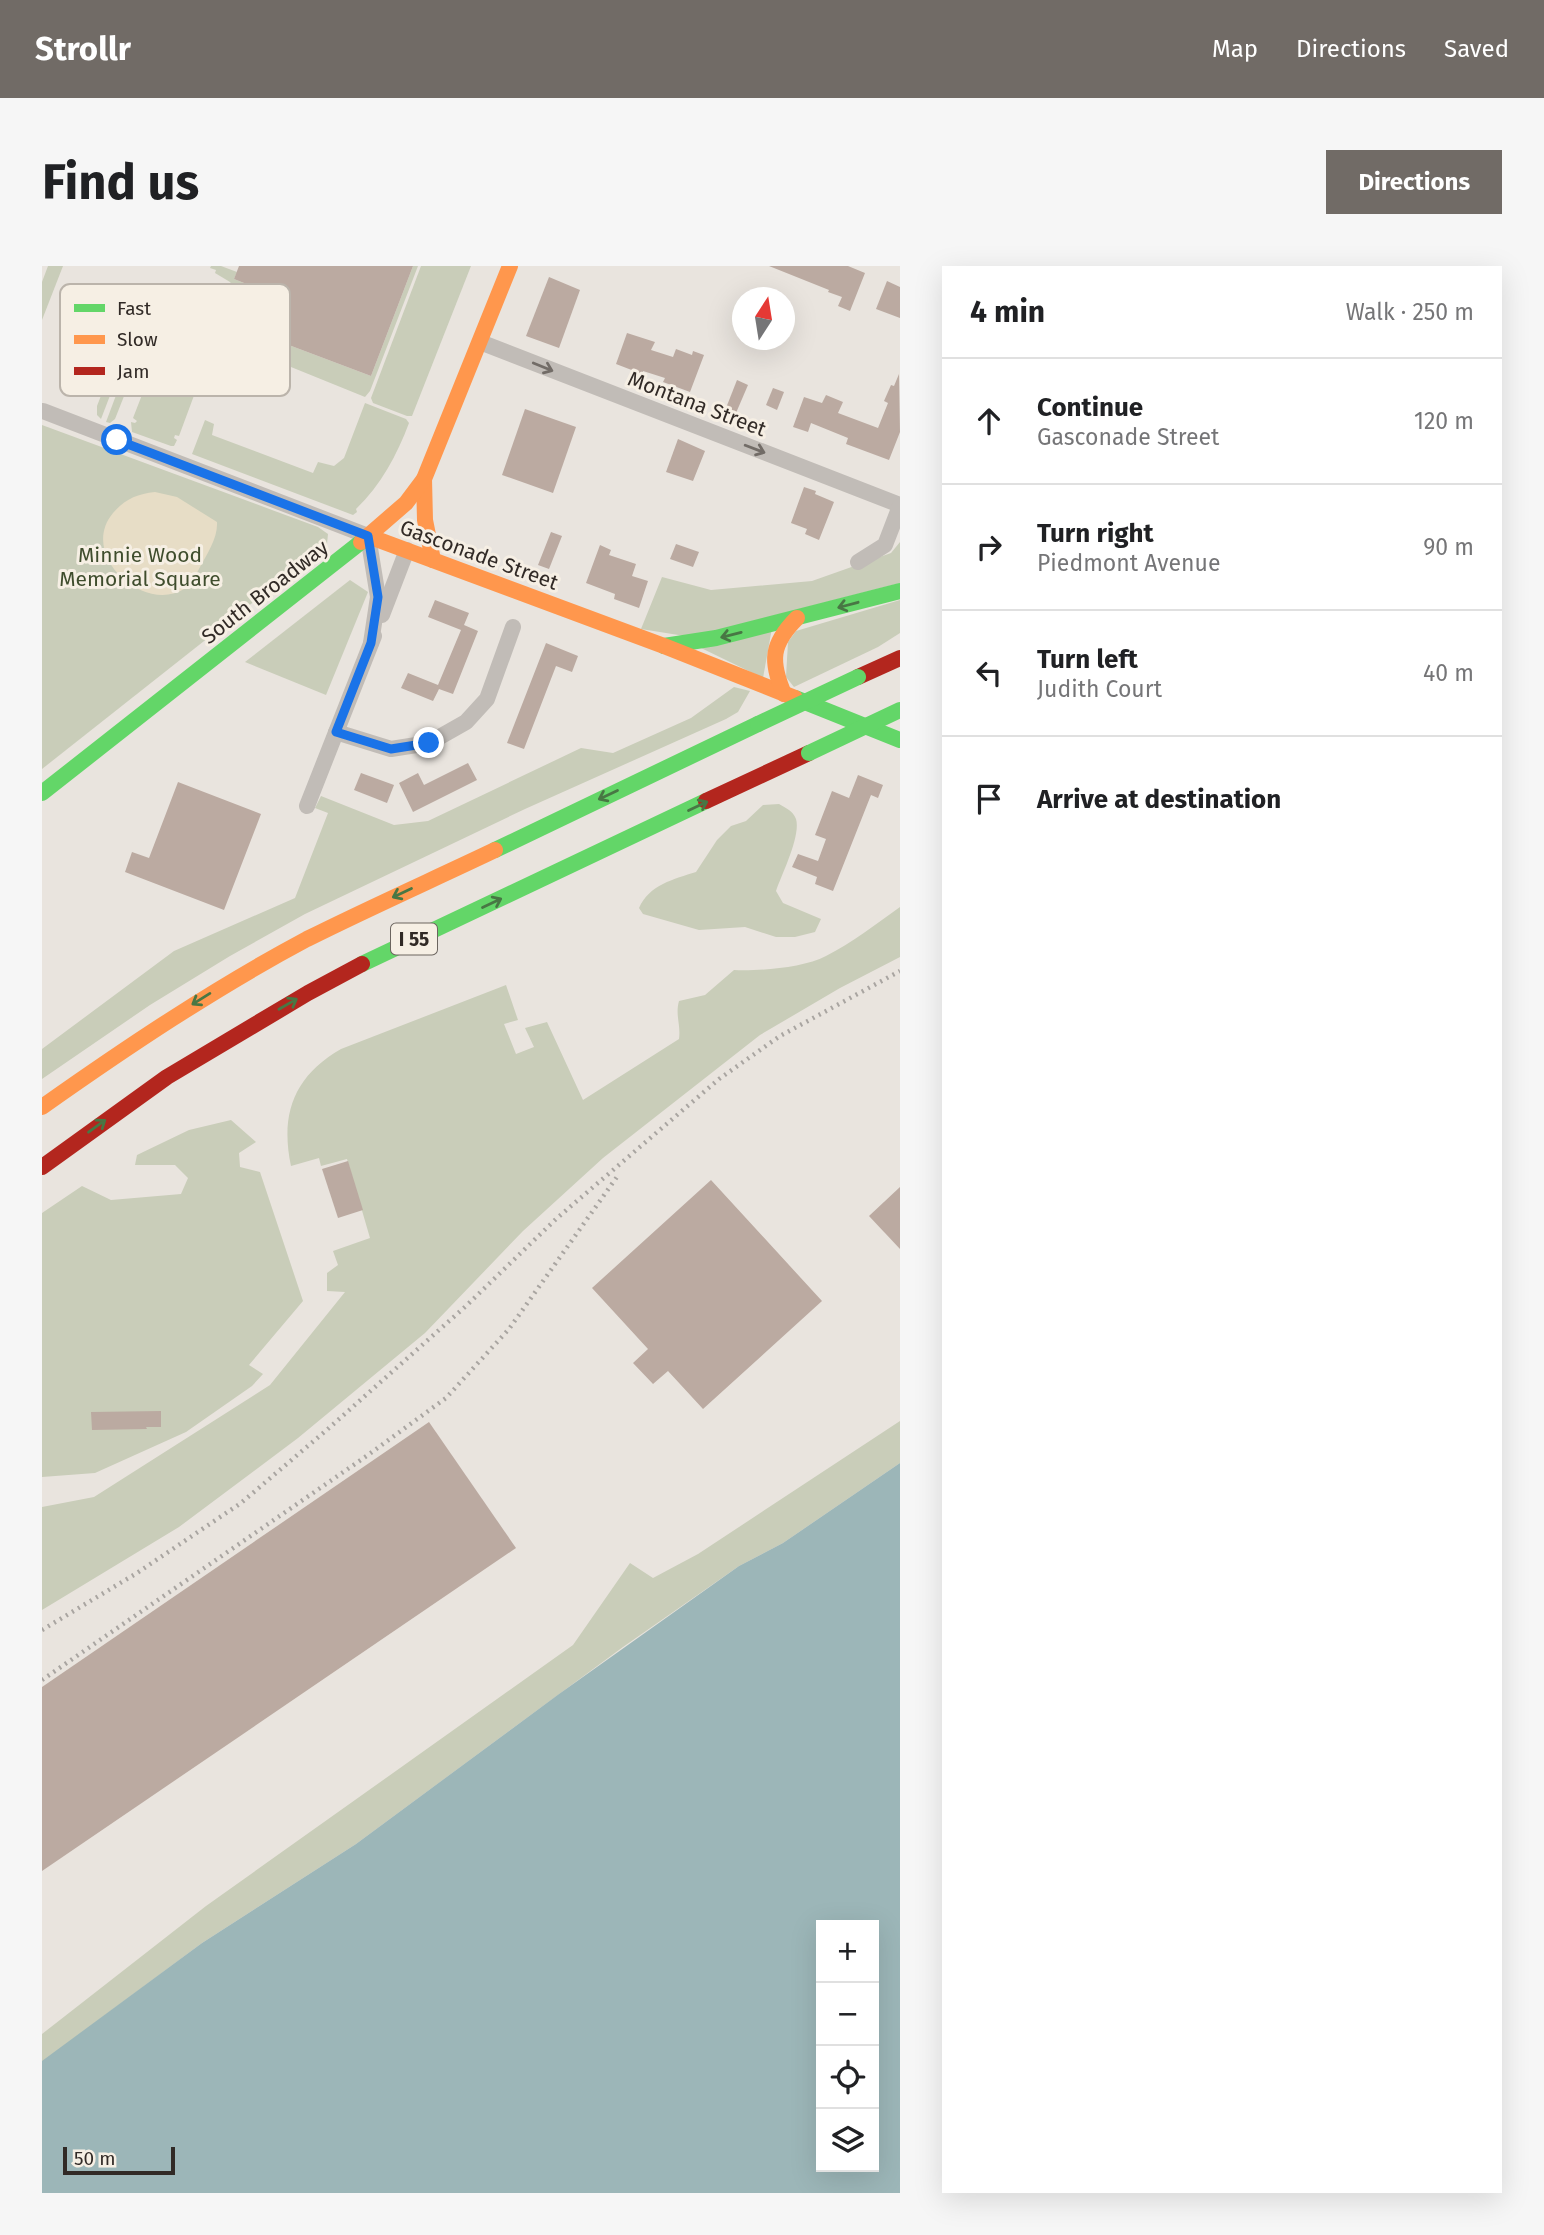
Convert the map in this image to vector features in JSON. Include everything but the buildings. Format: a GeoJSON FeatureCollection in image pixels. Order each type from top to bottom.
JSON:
{"type":"FeatureCollection","features":[{"type":"Feature","properties":{"kind":"main road","name":"South Broadway"},"geometry":{"type":"LineString","coordinates":[[42,793],[368,536],[406,503],[425,479],[510,266]]}},
{"type":"Feature","properties":{"kind":"main road"},"geometry":{"type":"LineString","coordinates":[[425,479],[425,531],[433,560]]}},
{"type":"Feature","properties":{"kind":"main road","name":"Gasconade Street"},"geometry":{"type":"LineString","coordinates":[[368,536],[664,646],[900,740]]}},
{"type":"Feature","properties":{"kind":"main road"},"geometry":{"type":"LineString","coordinates":[[664,646],[716,638],[900,591]]}},
{"type":"Feature","properties":{"kind":"main road"},"geometry":{"type":"LineString","coordinates":[[784,694],[775,674],[775,651],[782,634],[797,618]]}},
{"type":"Feature","properties":{"kind":"main road","name":"I 55"},"geometry":{"type":"LineString","coordinates":[[42,1107],[166,1021],[236,978],[308,939],[900,658]]}},
{"type":"Feature","properties":{"kind":"main road","name":"I 55"},"geometry":{"type":"LineString","coordinates":[[42,1167],[167,1077],[308,993],[380,956],[900,710]]}},
{"type":"Feature","properties":{"kind":"street","name":"Montana Street"},"geometry":{"type":"LineString","coordinates":[[480,342],[900,506]]}},
{"type":"Feature","properties":{"kind":"street","name":"Gasconade Street"},"geometry":{"type":"LineString","coordinates":[[43,411],[368,536]]}},
{"type":"Feature","properties":{"kind":"street"},"geometry":{"type":"LineString","coordinates":[[858,562],[885,545],[900,506]]}},
{"type":"Feature","properties":{"kind":"street"},"geometry":{"type":"LineString","coordinates":[[368,536],[378,597],[371,643]]}},
{"type":"Feature","properties":{"kind":"street"},"geometry":{"type":"LineString","coordinates":[[307,806],[407,550]]}},
{"type":"Feature","properties":{"kind":"street"},"geometry":{"type":"LineString","coordinates":[[336,732],[391,749],[429,743],[466,722],[487,699],[513,627]]}},
{"type":"Feature","properties":{"kind":"green space"},"geometry":{"type":"Polygon","coordinates":[[[48,266],[63,266],[42,320],[42,282],[48,266]]]}},
{"type":"Feature","properties":{"kind":"green space"},"geometry":{"type":"Polygon","coordinates":[[[221,266],[237,272],[234,279],[247,284],[232,284],[210,268],[221,266]]]}},
{"type":"Feature","properties":{"kind":"green space"},"geometry":{"type":"Polygon","coordinates":[[[413,266],[418,266],[370,391],[365,397],[290,367],[290,345],[371,376],[413,266]]]}},
{"type":"Feature","properties":{"kind":"green space"},"geometry":{"type":"Polygon","coordinates":[[[421,266],[471,266],[412,416],[407,416],[373,403],[371,398],[421,266]]]}},
{"type":"Feature","properties":{"kind":"green space"},"geometry":{"type":"Polygon","coordinates":[[[101,396],[110,396],[101,419],[97,415],[101,396]]]}},
{"type":"Feature","properties":{"kind":"green space"},"geometry":{"type":"Polygon","coordinates":[[[116,396],[124,396],[115,419],[110,423],[106,422],[116,396]]]}},
{"type":"Feature","properties":{"kind":"green space"},"geometry":{"type":"Polygon","coordinates":[[[142,396],[194,396],[179,436],[175,435],[177,440],[174,446],[132,432],[131,422],[137,421],[133,418],[142,396]]]}},
{"type":"Feature","properties":{"kind":"green space"},"geometry":{"type":"Polygon","coordinates":[[[365,403],[406,419],[409,423],[387,469],[353,515],[192,454],[205,420],[214,424],[212,435],[313,473],[318,462],[334,466],[344,458],[365,403]]]}},
{"type":"Feature","properties":{"kind":"green space","name":"Minnie Wood Memorial Square"},"geometry":{"type":"Polygon","coordinates":[[[42,425],[318,527],[328,534],[327,544],[42,769],[42,425]]]}},
{"type":"Feature","properties":{"kind":"green space"},"geometry":{"type":"Polygon","coordinates":[[[900,542],[900,583],[691,637],[641,629],[662,577],[711,590],[812,581],[891,553],[900,542]]]}},
{"type":"Feature","properties":{"kind":"green space"},"geometry":{"type":"Polygon","coordinates":[[[350,580],[368,592],[326,695],[245,662],[350,580]]]}},
{"type":"Feature","properties":{"kind":"green space"},"geometry":{"type":"Polygon","coordinates":[[[900,600],[900,633],[878,647],[794,687],[786,677],[788,642],[796,631],[900,600]]]}},
{"type":"Feature","properties":{"kind":"green space"},"geometry":{"type":"Polygon","coordinates":[[[772,628],[763,678],[699,647],[772,628]]]}},
{"type":"Feature","properties":{"kind":"green space"},"geometry":{"type":"Polygon","coordinates":[[[734,687],[750,691],[738,712],[726,719],[525,809],[305,914],[150,1005],[42,1079],[42,1049],[174,951],[295,898],[328,813],[315,808],[321,796],[394,825],[428,821],[581,748],[613,753],[691,718],[734,687]]]}},
{"type":"Feature","properties":{"kind":"green space"},"geometry":{"type":"Polygon","coordinates":[[[779,804],[793,814],[797,826],[776,891],[783,903],[821,919],[815,932],[795,937],[776,937],[745,927],[699,930],[643,914],[639,908],[649,894],[663,884],[696,872],[717,840],[731,826],[746,821],[763,805],[779,804]]]}},
{"type":"Feature","properties":{"kind":"green space"},"geometry":{"type":"Polygon","coordinates":[[[900,907],[900,957],[840,988],[760,1035],[603,1158],[523,1231],[425,1333],[298,1438],[179,1527],[42,1610],[42,1507],[94,1497],[270,1385],[345,1292],[327,1291],[327,1273],[338,1265],[333,1251],[370,1238],[347,1159],[321,1166],[319,1158],[291,1166],[288,1147],[290,1113],[294,1098],[312,1071],[325,1060],[341,1049],[506,985],[518,1020],[504,1024],[516,1054],[534,1047],[525,1028],[547,1022],[583,1100],[679,1039],[679,1001],[705,995],[734,970],[781,968],[817,960],[864,933],[900,907]]]}},
{"type":"Feature","properties":{"kind":"green space"},"geometry":{"type":"Polygon","coordinates":[[[231,1120],[256,1142],[239,1153],[240,1167],[260,1172],[303,1301],[249,1365],[263,1374],[252,1386],[186,1432],[95,1473],[42,1477],[42,1213],[82,1186],[111,1200],[181,1194],[188,1178],[175,1165],[135,1165],[137,1155],[189,1130],[231,1120]]]}},
{"type":"Feature","properties":{"kind":"green space"},"geometry":{"type":"Polygon","coordinates":[[[900,1421],[900,1463],[783,1543],[739,1566],[623,1647],[356,1844],[202,1943],[42,2062],[42,2034],[206,1906],[573,1645],[630,1563],[653,1578],[698,1554],[900,1421]]]}},
{"type":"Feature","properties":{"kind":"sand"},"geometry":{"type":"Polygon","coordinates":[[[155,492],[177,497],[217,522],[212,546],[189,585],[168,595],[151,594],[120,576],[110,562],[104,546],[104,529],[113,513],[132,498],[155,492]]]}},
{"type":"Feature","properties":{"kind":"water"},"geometry":{"type":"Polygon","coordinates":[[[900,1463],[900,2193],[42,2193],[42,2061],[202,1943],[356,1844],[559,1694],[739,1566],[783,1543],[900,1463]]]}},
{"type":"Feature","properties":{"kind":"railway"},"geometry":{"type":"LineString","coordinates":[[42,1630],[137,1573],[241,1503],[466,1306],[556,1219],[719,1079],[780,1036],[900,971]]}},
{"type":"Feature","properties":{"kind":"railway"},"geometry":{"type":"LineString","coordinates":[[42,1680],[446,1398],[509,1329],[619,1174]]}},
{"type":"Feature","properties":{"kind":"traffic: fast"},"geometry":{"type":"LineString","coordinates":[[42,793],[361,542]]}},
{"type":"Feature","properties":{"kind":"traffic: fast"},"geometry":{"type":"LineString","coordinates":[[664,646],[716,638],[900,591]]}},
{"type":"Feature","properties":{"kind":"traffic: fast"},"geometry":{"type":"LineString","coordinates":[[758,724],[858,677]]}},
{"type":"Feature","properties":{"kind":"traffic: fast"},"geometry":{"type":"LineString","coordinates":[[795,698],[900,740]]}},
{"type":"Feature","properties":{"kind":"traffic: fast"},"geometry":{"type":"LineString","coordinates":[[809,753],[900,710]]}},
{"type":"Feature","properties":{"kind":"traffic: fast"},"geometry":{"type":"LineString","coordinates":[[495,850],[758,724]]}},
{"type":"Feature","properties":{"kind":"traffic: fast"},"geometry":{"type":"LineString","coordinates":[[362,964],[706,801]]}},
{"type":"Feature","properties":{"kind":"traffic: slow"},"geometry":{"type":"LineString","coordinates":[[361,542],[406,503],[424,479],[510,266]]}},
{"type":"Feature","properties":{"kind":"traffic: slow"},"geometry":{"type":"LineString","coordinates":[[424,479],[425,520],[433,560]]}},
{"type":"Feature","properties":{"kind":"traffic: slow"},"geometry":{"type":"LineString","coordinates":[[368,536],[664,646],[795,698]]}},
{"type":"Feature","properties":{"kind":"traffic: slow"},"geometry":{"type":"LineString","coordinates":[[784,694],[776,672],[776,653],[782,636],[797,618]]}},
{"type":"Feature","properties":{"kind":"traffic: slow"},"geometry":{"type":"LineString","coordinates":[[42,1107],[106,1062],[239,977],[307,939],[495,850]]}},
{"type":"Feature","properties":{"kind":"traffic: jam"},"geometry":{"type":"LineString","coordinates":[[858,677],[900,658]]}},
{"type":"Feature","properties":{"kind":"traffic: jam"},"geometry":{"type":"LineString","coordinates":[[706,801],[809,753]]}},
{"type":"Feature","properties":{"kind":"traffic: jam"},"geometry":{"type":"LineString","coordinates":[[42,1167],[167,1077],[362,964]]}},
{"type":"Feature","properties":{"kind":"route"},"geometry":{"type":"LineString","coordinates":[[117,440],[368,536],[378,597],[371,643],[336,732],[391,749],[429,743]]}}]}
